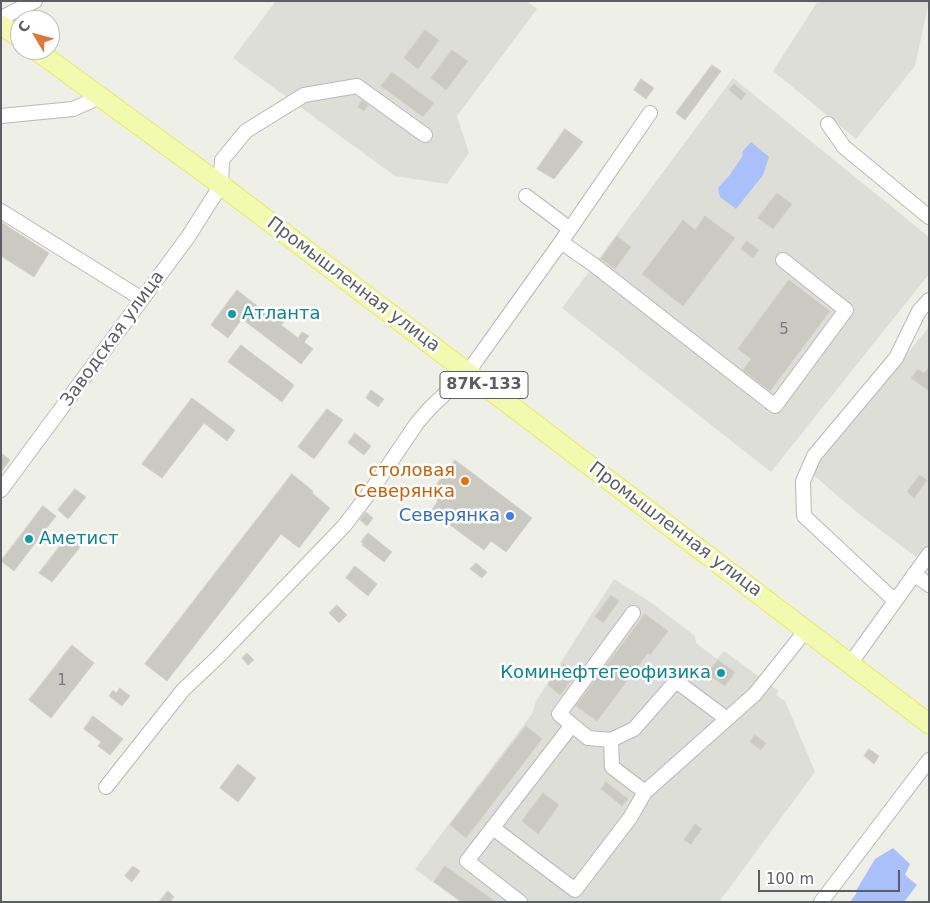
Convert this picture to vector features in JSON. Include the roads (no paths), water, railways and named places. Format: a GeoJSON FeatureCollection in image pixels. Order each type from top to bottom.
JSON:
{"type":"FeatureCollection","features":[{"type":"Feature","properties":{"kind":"main road","name":"Промышленная улица"},"geometry":{"type":"LineString","coordinates":[[50,60],[221,185],[929,724]]}},
{"type":"Feature","properties":{"kind":"street"},"geometry":{"type":"LineString","coordinates":[[1,18],[35,1]]}},
{"type":"Feature","properties":{"kind":"street"},"geometry":{"type":"LineString","coordinates":[[221,185],[222,160],[246,131],[304,95],[357,86],[425,135]]}},
{"type":"Feature","properties":{"kind":"street"},"geometry":{"type":"LineString","coordinates":[[1,116],[74,109],[100,97]]}},
{"type":"Feature","properties":{"kind":"street"},"geometry":{"type":"LineString","coordinates":[[106,787],[183,690],[218,657],[344,526],[373,488],[417,423],[468,372],[650,113]]}},
{"type":"Feature","properties":{"kind":"street"},"geometry":{"type":"LineString","coordinates":[[828,124],[844,147],[929,218]]}},
{"type":"Feature","properties":{"kind":"street","name":"Заводская улица"},"geometry":{"type":"LineString","coordinates":[[1,490],[188,237],[221,185]]}},
{"type":"Feature","properties":{"kind":"street"},"geometry":{"type":"LineString","coordinates":[[526,196],[570,229]]}},
{"type":"Feature","properties":{"kind":"street"},"geometry":{"type":"LineString","coordinates":[[1,211],[142,299]]}},
{"type":"Feature","properties":{"kind":"street"},"geometry":{"type":"LineString","coordinates":[[561,242],[594,265],[775,406],[846,310],[783,260]]}},
{"type":"Feature","properties":{"kind":"street"},"geometry":{"type":"LineString","coordinates":[[895,601],[804,516],[803,481],[814,456],[896,358],[919,311],[929,300]]}},
{"type":"Feature","properties":{"kind":"street"},"geometry":{"type":"LineString","coordinates":[[850,664],[929,554]]}},
{"type":"Feature","properties":{"kind":"street"},"geometry":{"type":"LineString","coordinates":[[914,574],[929,585]]}},
{"type":"Feature","properties":{"kind":"street"},"geometry":{"type":"LineString","coordinates":[[633,612],[559,714],[588,738],[611,740],[634,729],[676,681],[727,718]]}},
{"type":"Feature","properties":{"kind":"street"},"geometry":{"type":"LineString","coordinates":[[493,828],[575,890],[630,818],[645,792],[755,694],[806,630]]}},
{"type":"Feature","properties":{"kind":"street"},"geometry":{"type":"LineString","coordinates":[[520,902],[467,861],[572,725]]}},
{"type":"Feature","properties":{"kind":"street"},"geometry":{"type":"LineString","coordinates":[[611,740],[612,767],[645,792]]}},
{"type":"Feature","properties":{"kind":"street"},"geometry":{"type":"LineString","coordinates":[[821,902],[929,760]]}},
{"type":"Feature","properties":{"kind":"water"},"geometry":{"type":"Polygon","coordinates":[[[751,142],[769,157],[763,175],[736,209],[720,197],[718,188],[729,176],[742,157],[743,151],[751,142]]]}},
{"type":"Feature","properties":{"kind":"water"},"geometry":{"type":"Polygon","coordinates":[[[893,848],[910,864],[905,875],[917,885],[904,902],[850,902],[875,859],[893,848]]]}},
{"type":"Feature","properties":{"kind":"place","name":"Атланта"},"geometry":{"type":"Point","coordinates":[232,314]}},
{"type":"Feature","properties":{"kind":"place","name":"столовая Северянка"},"geometry":{"type":"Point","coordinates":[465,481]}},
{"type":"Feature","properties":{"kind":"place","name":"Северянка"},"geometry":{"type":"Point","coordinates":[510,516]}},
{"type":"Feature","properties":{"kind":"place","name":"Аметист"},"geometry":{"type":"Point","coordinates":[29,539]}},
{"type":"Feature","properties":{"kind":"place","name":"Коминефтегеофизика"},"geometry":{"type":"Point","coordinates":[721,673]}}]}
